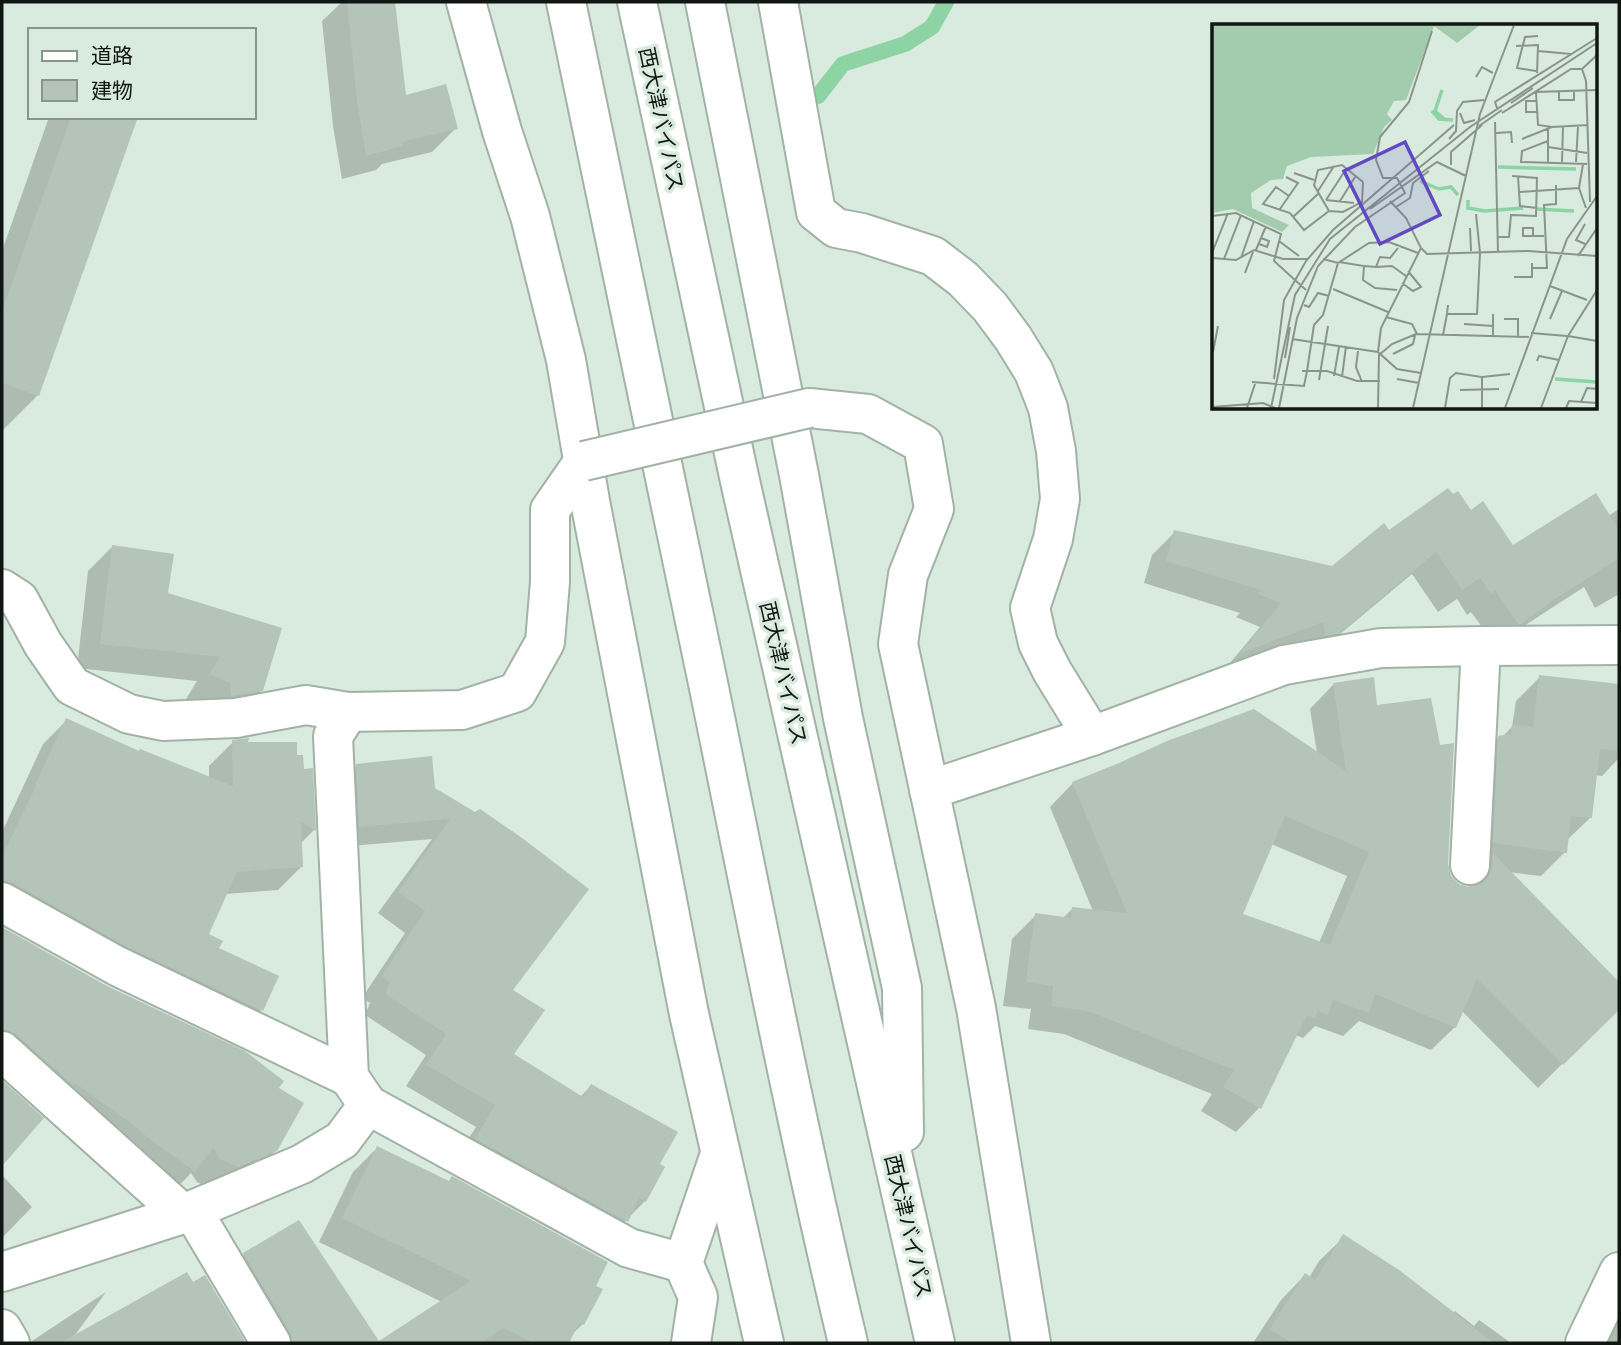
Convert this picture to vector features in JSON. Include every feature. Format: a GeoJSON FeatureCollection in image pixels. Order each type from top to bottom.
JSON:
{"type":"FeatureCollection","features":[{"type":"Feature","properties":{"kind":"main road"},"geometry":{"type":"LineString","coordinates":[[466,2],[502,131],[530,216],[566,360],[590,501],[690,1014],[764,1343]]}},
{"type":"Feature","properties":{"kind":"main road"},"geometry":{"type":"LineString","coordinates":[[541,2],[604,189]]}},
{"type":"Feature","properties":{"kind":"main road"},"geometry":{"type":"LineString","coordinates":[[566,2],[817,1213],[848,1343]]}},
{"type":"Feature","properties":{"kind":"main road","name":"西大津バイパス"},"geometry":{"type":"LineString","coordinates":[[637,2],[746,508],[935,1343]]}},
{"type":"Feature","properties":{"kind":"main road"},"geometry":{"type":"LineString","coordinates":[[705,2],[799,475],[843,718],[902,988],[905,1209]]}},
{"type":"Feature","properties":{"kind":"main road"},"geometry":{"type":"LineString","coordinates":[[778,2],[816,212],[836,228],[862,233],[933,256],[963,279],[990,307],[1034,372],[1048,408],[1056,451],[1060,499],[1053,539],[1030,608],[1038,643],[1092,736]]}},
{"type":"Feature","properties":{"kind":"main road"},"geometry":{"type":"LineString","coordinates":[[2,589],[19,600],[43,644],[72,686],[129,715],[163,721],[236,718],[306,705],[348,712],[462,710],[517,692],[545,642],[550,582],[550,510],[584,461],[809,408],[868,414],[923,444],[934,509],[908,575],[898,644],[976,1007],[1031,1343]]}},
{"type":"Feature","properties":{"kind":"main road"},"geometry":{"type":"LineString","coordinates":[[929,790],[1092,736],[1284,666],[1381,648],[1619,645]]}},
{"type":"Feature","properties":{"kind":"main road"},"geometry":{"type":"LineString","coordinates":[[1469,865],[1481,646]]}},
{"type":"Feature","properties":{"kind":"main road"},"geometry":{"type":"LineString","coordinates":[[2,1272],[187,1212],[302,1164],[342,1140],[358,1091],[333,736],[348,712]]}},
{"type":"Feature","properties":{"kind":"main road"},"geometry":{"type":"LineString","coordinates":[[2,902],[117,966],[358,1091],[629,1248],[683,1263]]}},
{"type":"Feature","properties":{"kind":"main road"},"geometry":{"type":"LineString","coordinates":[[2,1051],[187,1212],[271,1343]]}},
{"type":"Feature","properties":{"kind":"main road"},"geometry":{"type":"LineString","coordinates":[[691,1343],[698,1297],[683,1263],[720,1154]]}},
{"type":"Feature","properties":{"kind":"main road"},"geometry":{"type":"LineString","coordinates":[[1585,1343],[1619,1272]]}},
{"type":"Feature","properties":{"kind":"main road"},"geometry":{"type":"LineString","coordinates":[[2,1329],[10,1343]]}},
{"type":"Feature","properties":{"kind":"building"},"geometry":{"type":"Polygon","coordinates":[[[347,2],[395,2],[406,95],[446,84],[458,129],[405,141],[402,146],[366,156],[357,101],[347,2]]]}},
{"type":"Feature","properties":{"kind":"building"},"geometry":{"type":"Polygon","coordinates":[[[70,119],[137,119],[39,396],[2,383],[2,311],[70,119]]]}},
{"type":"Feature","properties":{"kind":"building"},"geometry":{"type":"Polygon","coordinates":[[[1448,488],[1453,494],[1458,491],[1471,510],[1483,501],[1513,545],[1596,493],[1619,530],[1619,558],[1518,624],[1495,590],[1491,594],[1480,578],[1462,590],[1436,552],[1340,633],[1325,636],[1323,622],[1239,654],[1281,603],[1258,594],[1261,590],[1166,561],[1174,530],[1332,566],[1384,523],[1389,530],[1448,488]]]}},
{"type":"Feature","properties":{"kind":"building"},"geometry":{"type":"Polygon","coordinates":[[[112,545],[174,554],[168,593],[282,628],[263,691],[231,696],[230,683],[209,674],[220,657],[100,644],[112,545]]]}},
{"type":"Feature","properties":{"kind":"building"},"geometry":{"type":"Polygon","coordinates":[[[1539,675],[1619,684],[1619,751],[1600,749],[1592,818],[1571,816],[1567,853],[1493,843],[1498,736],[1511,734],[1512,725],[1533,727],[1539,675]]]}},
{"type":"Feature","properties":{"kind":"building"},"geometry":{"type":"Polygon","coordinates":[[[1374,677],[1377,705],[1431,698],[1440,745],[1454,743],[1448,864],[1451,876],[1459,884],[1468,887],[1481,884],[1489,876],[1493,853],[1619,982],[1619,1010],[1563,1065],[1477,979],[1456,1028],[1375,994],[1369,1013],[1333,1000],[1328,1015],[1318,1011],[1315,1018],[1307,1015],[1261,1109],[1223,1087],[1234,1070],[1088,1011],[1051,1006],[1053,986],[1026,982],[1035,913],[1071,918],[1072,907],[1127,913],[1072,782],[1167,741],[1254,709],[1346,771],[1333,683],[1374,677]],[[1285,816],[1243,914],[1330,945],[1369,852],[1285,816]]]}},
{"type":"Feature","properties":{"kind":"building"},"geometry":{"type":"Polygon","coordinates":[[[66,718],[139,751],[140,749],[233,786],[232,740],[249,738],[248,742],[297,742],[297,755],[303,755],[304,769],[313,768],[316,831],[301,822],[303,867],[237,872],[209,934],[223,941],[219,948],[279,976],[263,1011],[127,947],[13,883],[2,880],[2,856],[66,718]]]}},
{"type":"Feature","properties":{"kind":"building"},"geometry":{"type":"Polygon","coordinates":[[[432,756],[435,788],[475,812],[480,809],[589,889],[513,990],[545,1010],[514,1054],[583,1097],[591,1084],[678,1132],[660,1164],[665,1167],[646,1202],[639,1198],[628,1222],[475,1139],[495,1105],[426,1065],[446,1034],[385,994],[390,982],[382,976],[425,911],[398,892],[450,819],[359,827],[356,764],[432,756]]]}},
{"type":"Feature","properties":{"kind":"building"},"geometry":{"type":"Polygon","coordinates":[[[2,927],[107,986],[245,1051],[284,1081],[279,1088],[304,1103],[277,1151],[238,1167],[220,1159],[213,1148],[195,1172],[75,1083],[73,1085],[17,1035],[2,1030],[2,927]]]}},
{"type":"Feature","properties":{"kind":"building"},"geometry":{"type":"Polygon","coordinates":[[[2,1080],[44,1118],[2,1166],[2,1080]]]}},
{"type":"Feature","properties":{"kind":"building"},"geometry":{"type":"Polygon","coordinates":[[[377,1146],[449,1181],[452,1176],[608,1262],[596,1286],[603,1289],[584,1325],[579,1323],[569,1343],[534,1343],[503,1328],[481,1343],[293,1343],[290,1332],[243,1253],[299,1220],[379,1341],[471,1281],[342,1218],[377,1146]]]}},
{"type":"Feature","properties":{"kind":"building"},"geometry":{"type":"Polygon","coordinates":[[[1343,1234],[1399,1270],[1494,1343],[1292,1343],[1270,1329],[1305,1273],[1315,1280],[1343,1234]]]}},
{"type":"Feature","properties":{"kind":"building"},"geometry":{"type":"Polygon","coordinates":[[[187,1272],[193,1282],[205,1275],[246,1343],[60,1343],[187,1272]]]}},
{"type":"Feature","properties":{"kind":"waterway"},"geometry":{"type":"LineString","coordinates":[[818,96],[843,64],[905,44],[932,27],[946,2]]}}]}
